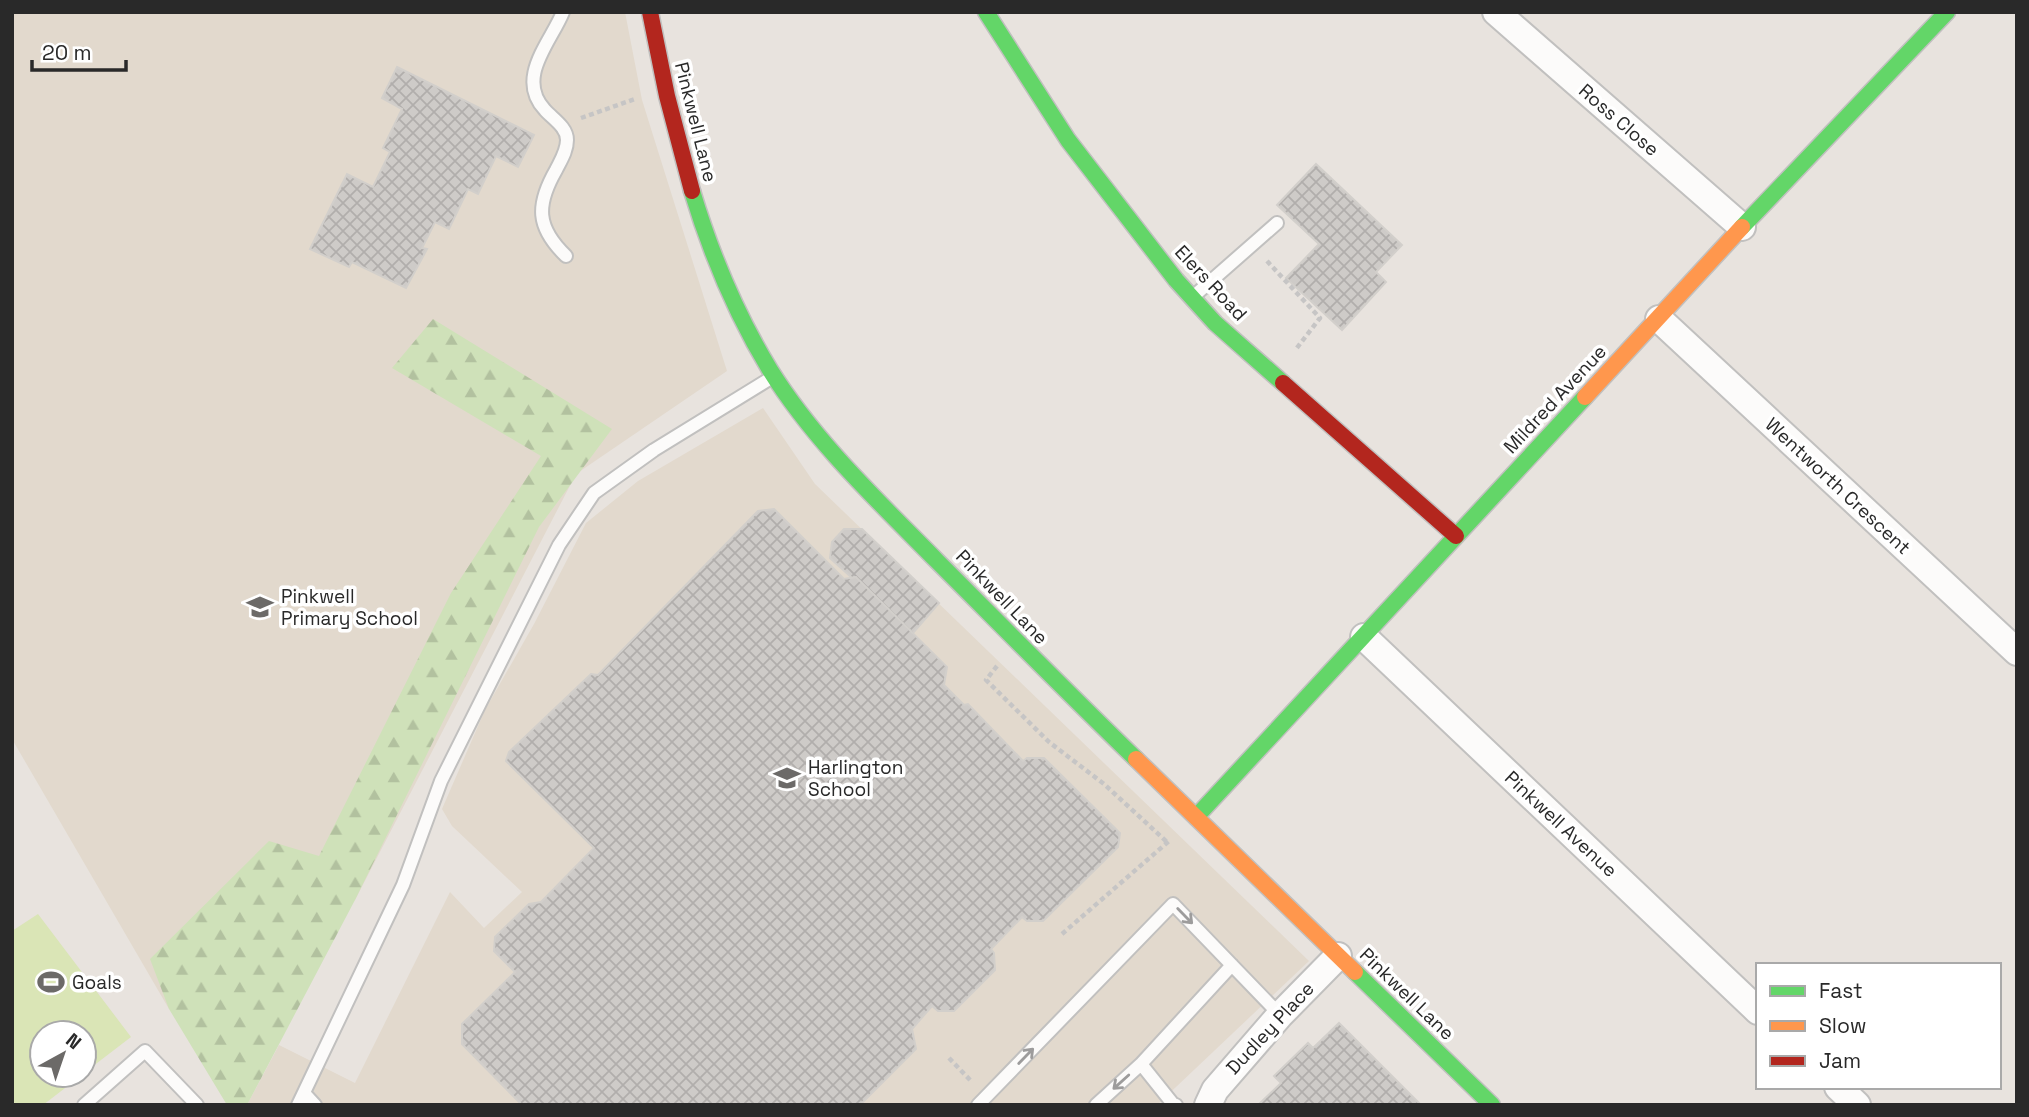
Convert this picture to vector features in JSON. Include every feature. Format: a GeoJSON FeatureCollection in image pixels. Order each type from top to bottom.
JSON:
{"type":"FeatureCollection","features":[{"type":"Feature","properties":{"kind":"street","name":"Pinkwell Lane"},"geometry":{"type":"LineString","coordinates":[[650,12],[693,199],[729,291],[774,376],[833,452],[1017,643],[1492,1105]]}},
{"type":"Feature","properties":{"kind":"street","name":"Elers Road"},"geometry":{"type":"LineString","coordinates":[[986,12],[1068,140],[1135,229],[1192,298],[1215,323],[1456,536]]}},
{"type":"Feature","properties":{"kind":"street","name":"Ross Close"},"geometry":{"type":"LineString","coordinates":[[1496,12],[1742,227]]}},
{"type":"Feature","properties":{"kind":"street","name":"Mildred Avenue"},"geometry":{"type":"LineString","coordinates":[[1196,817],[1742,227],[1947,12]]}},
{"type":"Feature","properties":{"kind":"street","name":"Wentworth Crescent"},"geometry":{"type":"LineString","coordinates":[[1659,319],[2017,652]]}},
{"type":"Feature","properties":{"kind":"street","name":"Pinkwell Avenue"},"geometry":{"type":"LineString","coordinates":[[1364,638],[1756,1009]]}},
{"type":"Feature","properties":{"kind":"street","name":"Dudley Place"},"geometry":{"type":"LineString","coordinates":[[1208,1105],[1215,1090],[1280,1015],[1338,956]]}},
{"type":"Feature","properties":{"kind":"street"},"geometry":{"type":"LineString","coordinates":[[1840,1089],[1857,1105]]}},
{"type":"Feature","properties":{"kind":"lane"},"geometry":{"type":"LineString","coordinates":[[563,12],[558,25],[547,40],[533,76],[543,109],[567,136],[566,150],[551,178],[542,204],[542,220],[551,242],[566,256]]}},
{"type":"Feature","properties":{"kind":"lane"},"geometry":{"type":"LineString","coordinates":[[1192,298],[1277,223]]}},
{"type":"Feature","properties":{"kind":"lane"},"geometry":{"type":"LineString","coordinates":[[315,1105],[301,1099],[403,884],[441,781],[559,545],[594,493],[654,450],[774,376]]}},
{"type":"Feature","properties":{"kind":"lane"},"geometry":{"type":"LineString","coordinates":[[982,1101],[1173,905],[1280,1015]]}},
{"type":"Feature","properties":{"kind":"lane"},"geometry":{"type":"LineString","coordinates":[[1096,1105],[1141,1064],[1232,965]]}},
{"type":"Feature","properties":{"kind":"lane"},"geometry":{"type":"LineString","coordinates":[[84,1105],[145,1051],[197,1105]]}},
{"type":"Feature","properties":{"kind":"lane"},"geometry":{"type":"LineString","coordinates":[[1141,1064],[1176,1105]]}},
{"type":"Feature","properties":{"kind":"path"},"geometry":{"type":"LineString","coordinates":[[560,125],[638,99]]}},
{"type":"Feature","properties":{"kind":"path"},"geometry":{"type":"LineString","coordinates":[[1252,245],[1320,318],[1275,375]]}},
{"type":"Feature","properties":{"kind":"path"},"geometry":{"type":"LineString","coordinates":[[1017,643],[986,680],[1049,742],[1104,784],[1167,842]]}},
{"type":"Feature","properties":{"kind":"path"},"geometry":{"type":"LineString","coordinates":[[1062,934],[1196,817]]}},
{"type":"Feature","properties":{"kind":"path"},"geometry":{"type":"LineString","coordinates":[[949,1058],[982,1101]]}},
{"type":"Feature","properties":{"kind":"shaded area","name":"Pinkwell Primary School"},"geometry":{"type":"Polygon","coordinates":[[[12,12],[625,12],[642,100],[727,371],[576,474],[355,900],[169,1009],[12,739],[12,12]]]}},
{"type":"Feature","properties":{"kind":"shaded area","name":"Harlington School"},"geometry":{"type":"Polygon","coordinates":[[[763,408],[815,484],[1309,961],[1157,1105],[247,1105],[279,1045],[355,1083],[450,892],[484,928],[522,892],[452,826],[442,809],[485,710],[534,624],[586,523],[638,481],[763,408]]]}},
{"type":"Feature","properties":{"kind":"green space"},"geometry":{"type":"Polygon","coordinates":[[[433,319],[612,429],[539,527],[355,900],[247,1105],[227,1105],[169,1009],[150,959],[269,841],[319,856],[451,593],[541,456],[392,368],[433,319]]]}},
{"type":"Feature","properties":{"kind":"green space","name":"Goals"},"geometry":{"type":"Polygon","coordinates":[[[38,914],[131,1037],[98,1062],[98,1019],[28,1019],[28,1089],[64,1089],[43,1105],[12,1105],[12,931],[38,914]]]}},
{"type":"Feature","properties":{"kind":"building"},"geometry":{"type":"Polygon","coordinates":[[[397,67],[534,135],[518,167],[496,156],[478,194],[468,189],[449,229],[435,222],[422,248],[427,249],[406,288],[352,262],[349,267],[310,249],[347,174],[373,187],[390,152],[383,148],[402,109],[382,98],[397,67]]]}},
{"type":"Feature","properties":{"kind":"building"},"geometry":{"type":"Polygon","coordinates":[[[1316,164],[1402,245],[1376,272],[1386,282],[1342,330],[1286,278],[1319,244],[1277,205],[1316,164]]]}},
{"type":"Feature","properties":{"kind":"building"},"geometry":{"type":"Polygon","coordinates":[[[774,509],[844,579],[856,577],[947,667],[944,685],[964,705],[968,704],[1023,761],[1027,758],[1044,758],[1120,833],[1118,847],[1043,921],[1027,921],[1022,917],[991,949],[994,953],[995,970],[954,1011],[938,1011],[932,1006],[912,1029],[916,1049],[860,1105],[522,1105],[462,1044],[462,1024],[515,972],[494,951],[495,937],[529,904],[541,902],[594,848],[506,761],[509,752],[591,674],[598,675],[758,511],[774,509]]]}},
{"type":"Feature","properties":{"kind":"building"},"geometry":{"type":"Polygon","coordinates":[[[844,529],[862,529],[939,603],[913,633],[856,577],[852,578],[830,558],[832,542],[844,529]]]}},
{"type":"Feature","properties":{"kind":"building"},"geometry":{"type":"Polygon","coordinates":[[[1339,1023],[1421,1105],[1258,1105],[1281,1083],[1274,1076],[1308,1043],[1313,1048],[1339,1023]]]}},
{"type":"Feature","properties":{"kind":"traffic: fast"},"geometry":{"type":"LineString","coordinates":[[986,12],[1068,140],[1176,280],[1215,323],[1283,383]]}},
{"type":"Feature","properties":{"kind":"traffic: fast"},"geometry":{"type":"LineString","coordinates":[[1742,227],[1947,12]]}},
{"type":"Feature","properties":{"kind":"traffic: fast"},"geometry":{"type":"LineString","coordinates":[[692,191],[707,238],[735,305],[770,370],[807,422],[870,493],[1136,759]]}},
{"type":"Feature","properties":{"kind":"traffic: fast"},"geometry":{"type":"LineString","coordinates":[[1196,817],[1585,397]]}},
{"type":"Feature","properties":{"kind":"traffic: fast"},"geometry":{"type":"LineString","coordinates":[[1355,972],[1492,1105]]}},
{"type":"Feature","properties":{"kind":"traffic: slow"},"geometry":{"type":"LineString","coordinates":[[1585,397],[1742,227]]}},
{"type":"Feature","properties":{"kind":"traffic: slow"},"geometry":{"type":"LineString","coordinates":[[1136,759],[1355,972]]}},
{"type":"Feature","properties":{"kind":"traffic: jam"},"geometry":{"type":"LineString","coordinates":[[650,12],[667,96],[692,191]]}},
{"type":"Feature","properties":{"kind":"traffic: jam"},"geometry":{"type":"LineString","coordinates":[[1283,383],[1456,536]]}},
{"type":"Feature","properties":{"kind":"place","name":"Pinkwell Primary School"},"geometry":{"type":"Point","coordinates":[260,607]}},
{"type":"Feature","properties":{"kind":"place","name":"Harlington School"},"geometry":{"type":"Point","coordinates":[787,778]}},
{"type":"Feature","properties":{"kind":"place","name":"Goals"},"geometry":{"type":"Point","coordinates":[51,982]}}]}
